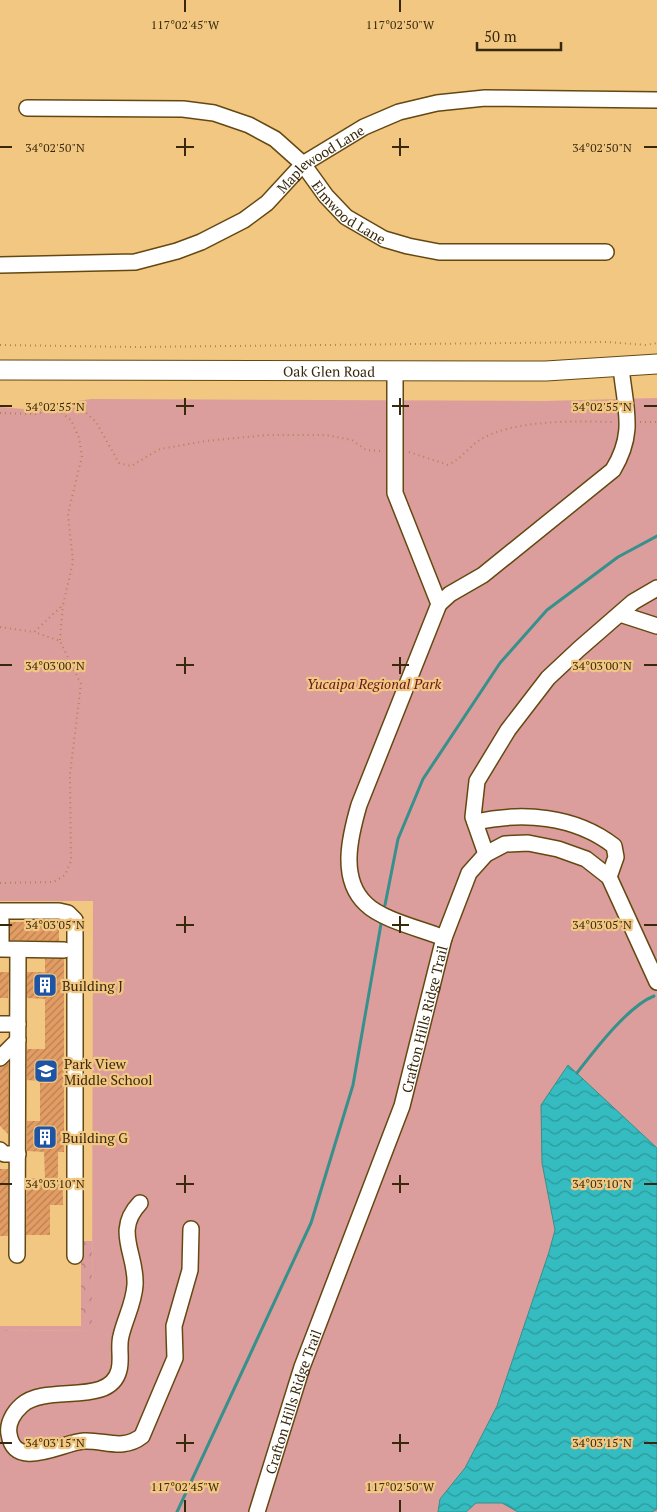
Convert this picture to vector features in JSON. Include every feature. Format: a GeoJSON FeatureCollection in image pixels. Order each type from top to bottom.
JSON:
{"type":"FeatureCollection","features":[{"type":"Feature","properties":{"kind":"main road","name":"Oak Glen Road"},"geometry":{"type":"LineString","coordinates":[[0,370],[546,371],[621,368],[657,364]]}},
{"type":"Feature","properties":{"kind":"street","name":"Maplewood Lane"},"geometry":{"type":"LineString","coordinates":[[0,265],[134,262],[177,251],[244,220],[268,203],[303,164],[364,127],[399,112],[437,103],[485,98],[657,100]]}},
{"type":"Feature","properties":{"kind":"street","name":"Elmwood Lane"},"geometry":{"type":"LineString","coordinates":[[27,108],[184,109],[214,113],[249,125],[275,139],[303,164],[326,196],[346,217],[378,235],[408,246],[439,252],[606,252]]}},
{"type":"Feature","properties":{"kind":"street"},"geometry":{"type":"LineString","coordinates":[[395,372],[394,492],[439,604],[450,594],[483,575],[613,470],[624,452],[628,422],[621,368]]}},
{"type":"Feature","properties":{"kind":"street"},"geometry":{"type":"LineString","coordinates":[[486,854],[475,822],[477,781],[508,730],[548,678],[633,602],[657,588]]}},
{"type":"Feature","properties":{"kind":"street","name":"Crafton Hills Ridge Trail"},"geometry":{"type":"LineString","coordinates":[[257,1512],[302,1367],[402,1106],[444,938],[386,916],[366,905],[354,889],[349,866],[350,838],[359,805],[439,604]]}},
{"type":"Feature","properties":{"kind":"street"},"geometry":{"type":"LineString","coordinates":[[620,614],[657,626]]}},
{"type":"Feature","properties":{"kind":"street"},"geometry":{"type":"LineString","coordinates":[[475,822],[502,816],[541,816],[597,832],[614,846],[616,857],[609,876]]}},
{"type":"Feature","properties":{"kind":"street"},"geometry":{"type":"LineString","coordinates":[[444,938],[469,873],[486,854],[505,844],[528,843],[586,859],[609,876],[657,982]]}},
{"type":"Feature","properties":{"kind":"street"},"geometry":{"type":"LineString","coordinates":[[64,950],[1,950],[1,916],[59,911],[68,913],[75,920],[75,1256]]}},
{"type":"Feature","properties":{"kind":"street"},"geometry":{"type":"LineString","coordinates":[[17,1255],[18,950]]}},
{"type":"Feature","properties":{"kind":"street"},"geometry":{"type":"LineString","coordinates":[[0,1024],[18,1024]]}},
{"type":"Feature","properties":{"kind":"street"},"geometry":{"type":"LineString","coordinates":[[0,1058],[18,1040]]}},
{"type":"Feature","properties":{"kind":"street"},"geometry":{"type":"LineString","coordinates":[[0,1150],[4,1154],[18,1154]]}},
{"type":"Feature","properties":{"kind":"street"},"geometry":{"type":"LineString","coordinates":[[140,1203],[131,1214],[126,1232],[135,1284],[120,1338],[119,1370],[115,1380],[106,1388],[94,1392],[41,1395],[31,1398],[12,1416],[8,1428],[13,1444],[24,1452],[40,1453],[84,1441],[124,1444],[135,1441],[142,1436],[175,1358],[174,1326],[190,1270],[191,1229]]}},
{"type":"Feature","properties":{"kind":"path"},"geometry":{"type":"LineString","coordinates":[[0,344],[135,347],[607,342],[646,345],[657,343]]}},
{"type":"Feature","properties":{"kind":"path"},"geometry":{"type":"LineString","coordinates":[[0,413],[35,414],[74,405],[80,407],[96,422],[119,463],[131,466],[160,449],[206,441],[267,435],[326,435],[352,440],[366,450],[412,452],[448,465],[459,460],[479,441],[516,426],[564,421],[657,422]]}},
{"type":"Feature","properties":{"kind":"path"},"geometry":{"type":"LineString","coordinates":[[0,882],[54,882],[65,875],[70,861],[70,774],[81,684],[60,641],[63,605],[73,562],[68,514],[82,456],[79,438],[71,420],[56,409]]}},
{"type":"Feature","properties":{"kind":"path"},"geometry":{"type":"LineString","coordinates":[[34,632],[63,605]]}},
{"type":"Feature","properties":{"kind":"path"},"geometry":{"type":"LineString","coordinates":[[0,626],[34,632],[60,641]]}},
{"type":"Feature","properties":{"kind":"green space","name":"Yucaipa Regional Park"},"geometry":{"type":"Polygon","coordinates":[[[657,398],[657,1512],[0,1512],[0,1331],[92,1330],[93,901],[0,901],[0,407],[24,409],[91,399],[544,401],[657,398]]]}},
{"type":"Feature","properties":{"kind":"green space"},"geometry":{"type":"Polygon","coordinates":[[[81,1241],[92,1241],[92,1330],[0,1331],[0,1326],[81,1326],[81,1241]]]}},
{"type":"Feature","properties":{"kind":"water"},"geometry":{"type":"Polygon","coordinates":[[[568,1065],[657,1148],[657,1509],[652,1512],[518,1512],[502,1503],[476,1503],[466,1512],[438,1512],[440,1499],[465,1468],[497,1406],[549,1252],[555,1230],[542,1163],[541,1105],[568,1065]]]}},
{"type":"Feature","properties":{"kind":"building"},"geometry":{"type":"Polygon","coordinates":[[[10,922],[59,922],[59,941],[10,940],[10,922]]]}},
{"type":"Feature","properties":{"kind":"building"},"geometry":{"type":"Polygon","coordinates":[[[45,959],[64,959],[64,1152],[58,1152],[58,1178],[63,1178],[63,1205],[50,1205],[50,1235],[26,1235],[27,1178],[45,1178],[44,1152],[27,1151],[27,1121],[40,1121],[40,1081],[27,1080],[27,1049],[45,1049],[45,999],[27,998],[27,972],[45,972],[45,959]]]}},
{"type":"Feature","properties":{"kind":"building"},"geometry":{"type":"Polygon","coordinates":[[[0,972],[9,972],[8,998],[0,998],[0,972]]]}},
{"type":"Feature","properties":{"kind":"building"},"geometry":{"type":"Polygon","coordinates":[[[8,1063],[8,1134],[0,1126],[0,1067],[8,1063]]]}},
{"type":"Feature","properties":{"kind":"building"},"geometry":{"type":"Polygon","coordinates":[[[0,1169],[8,1169],[8,1236],[0,1236],[0,1169]]]}},
{"type":"Feature","properties":{"kind":"waterway"},"geometry":{"type":"LineString","coordinates":[[385,905],[398,839],[423,779],[500,663],[547,610],[618,557],[657,536]]}},
{"type":"Feature","properties":{"kind":"waterway"},"geometry":{"type":"LineString","coordinates":[[177,1512],[311,1223],[353,1085],[381,924]]}},
{"type":"Feature","properties":{"kind":"waterway"},"geometry":{"type":"LineString","coordinates":[[577,1073],[623,1019],[633,1009],[654,996]]}},
{"type":"Feature","properties":{"kind":"place","name":"Building J"},"geometry":{"type":"Point","coordinates":[45,985]}},
{"type":"Feature","properties":{"kind":"place","name":"Park View Middle School"},"geometry":{"type":"Point","coordinates":[46,1071]}},
{"type":"Feature","properties":{"kind":"place","name":"Building G"},"geometry":{"type":"Point","coordinates":[45,1137]}}]}
